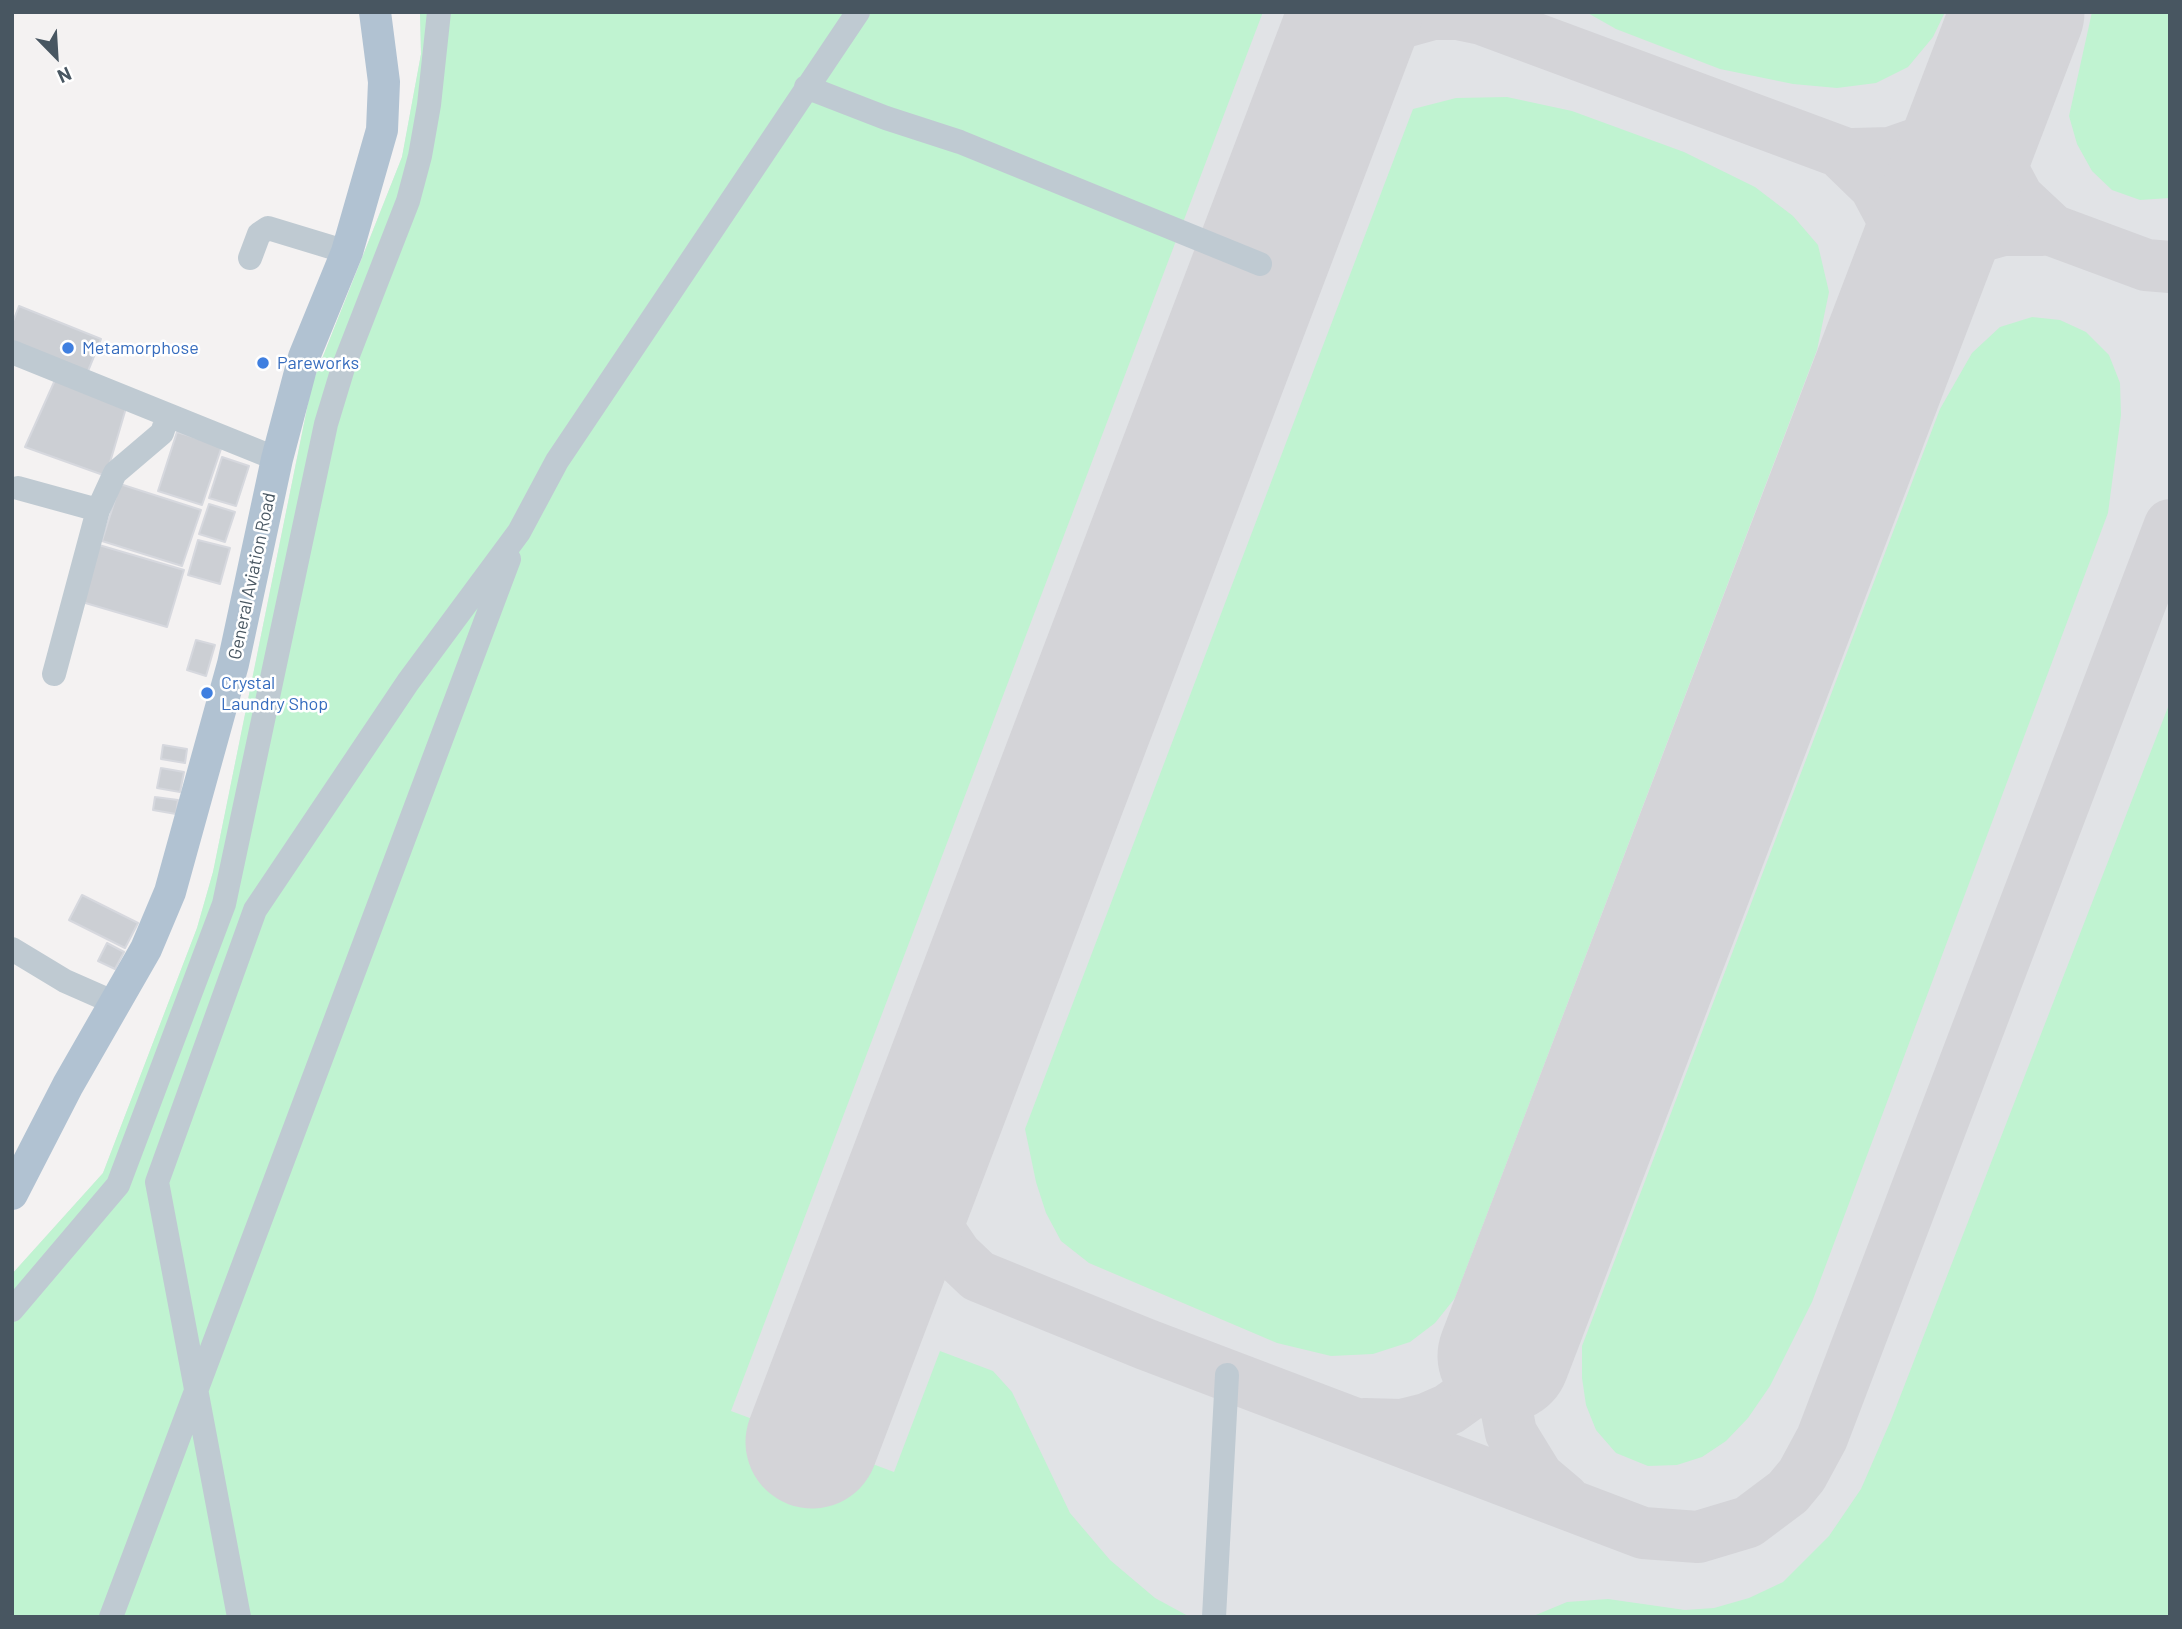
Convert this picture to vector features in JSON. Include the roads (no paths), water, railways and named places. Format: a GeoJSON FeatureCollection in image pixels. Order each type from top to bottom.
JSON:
{"type":"FeatureCollection","features":[{"type":"Feature","properties":{"kind":"main road","name":"General Aviation Road"},"geometry":{"type":"LineString","coordinates":[[12,1194],[146,949],[170,892],[233,664],[276,459],[304,357],[347,252],[382,130],[384,82],[375,12]]}},
{"type":"Feature","properties":{"kind":"street"},"geometry":{"type":"LineString","coordinates":[[12,1310],[118,1185],[224,904],[326,424],[343,368],[408,201],[420,156],[429,105],[439,12]]}},
{"type":"Feature","properties":{"kind":"street"},"geometry":{"type":"LineString","coordinates":[[111,1617],[519,532],[557,461],[858,12]]}},
{"type":"Feature","properties":{"kind":"street"},"geometry":{"type":"LineString","coordinates":[[806,87],[886,118],[960,142],[1260,264]]}},
{"type":"Feature","properties":{"kind":"street"},"geometry":{"type":"LineString","coordinates":[[250,258],[259,233],[268,228],[347,252]]}},
{"type":"Feature","properties":{"kind":"street"},"geometry":{"type":"LineString","coordinates":[[12,352],[276,459]]}},
{"type":"Feature","properties":{"kind":"street"},"geometry":{"type":"LineString","coordinates":[[54,674],[99,510],[115,473],[162,433],[169,415]]}},
{"type":"Feature","properties":{"kind":"street"},"geometry":{"type":"LineString","coordinates":[[18,488],[99,510]]}},
{"type":"Feature","properties":{"kind":"street"},"geometry":{"type":"LineString","coordinates":[[239,1617],[157,1182],[255,910],[408,682],[519,532]]}},
{"type":"Feature","properties":{"kind":"street"},"geometry":{"type":"LineString","coordinates":[[12,949],[65,981],[115,1003]]}},
{"type":"Feature","properties":{"kind":"street"},"geometry":{"type":"LineString","coordinates":[[1214,1617],[1227,1375]]}},
{"type":"Feature","properties":{"kind":"place","name":"Metamorphose"},"geometry":{"type":"Point","coordinates":[68,348]}},
{"type":"Feature","properties":{"kind":"place","name":"Pareworks"},"geometry":{"type":"Point","coordinates":[263,363]}},
{"type":"Feature","properties":{"kind":"place","name":"Crystal Laundry Shop"},"geometry":{"type":"Point","coordinates":[207,693]}}]}
